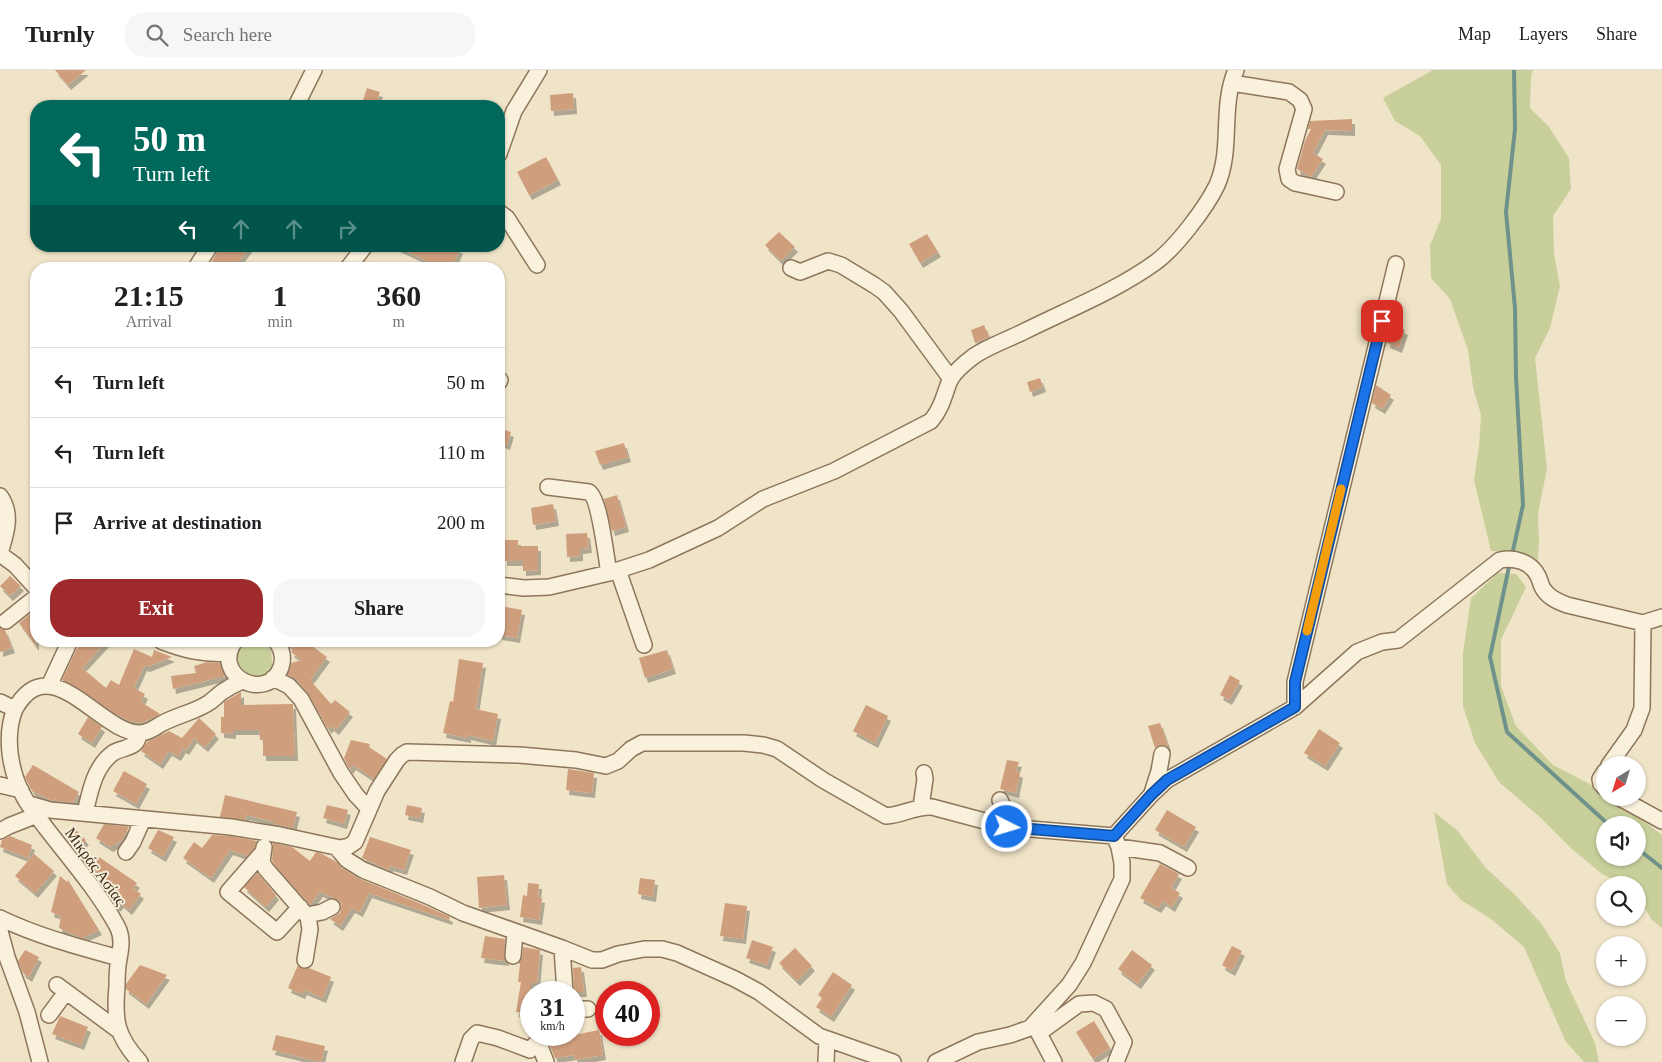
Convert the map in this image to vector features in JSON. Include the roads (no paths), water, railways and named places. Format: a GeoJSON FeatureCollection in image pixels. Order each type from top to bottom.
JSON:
{"type":"FeatureCollection","features":[{"type":"Feature","properties":{"kind":"street"},"geometry":{"type":"LineString","coordinates":[[299,100],[314,70]]}},
{"type":"Feature","properties":{"kind":"street"},"geometry":{"type":"LineString","coordinates":[[505,137],[514,111],[539,70]]}},
{"type":"Feature","properties":{"kind":"street"},"geometry":{"type":"LineString","coordinates":[[1234,77],[1238,84],[1289,92],[1300,100],[1304,109],[1287,169],[1290,179],[1295,184],[1336,192]]}},
{"type":"Feature","properties":{"kind":"street"},"geometry":{"type":"LineString","coordinates":[[505,586],[542,588],[614,571],[649,560],[718,528],[763,499],[834,471],[931,421],[938,413],[944,401],[951,378],[976,355],[1127,280],[1157,261],[1172,246],[1206,203],[1217,184],[1227,144],[1227,112],[1234,77]]}},
{"type":"Feature","properties":{"kind":"street"},"geometry":{"type":"LineString","coordinates":[[505,216],[538,265]]}},
{"type":"Feature","properties":{"kind":"street"},"geometry":{"type":"LineString","coordinates":[[352,262],[360,252]]}},
{"type":"Feature","properties":{"kind":"street"},"geometry":{"type":"LineString","coordinates":[[791,268],[800,272],[828,261],[841,265],[874,284],[901,311],[951,378]]}},
{"type":"Feature","properties":{"kind":"street"},"geometry":{"type":"LineString","coordinates":[[1295,707],[1295,682],[1396,264]]}},
{"type":"Feature","properties":{"kind":"street"},"geometry":{"type":"LineString","coordinates":[[548,487],[590,492],[594,495],[614,571],[644,645]]}},
{"type":"Feature","properties":{"kind":"street"},"geometry":{"type":"LineString","coordinates":[[0,496],[6,509],[8,522],[0,553],[16,565],[30,581]]}},
{"type":"Feature","properties":{"kind":"street"},"geometry":{"type":"LineString","coordinates":[[1037,1028],[1083,963],[1122,879],[1122,863],[1117,842],[1151,795],[1167,780],[1295,707],[1357,652],[1382,642],[1398,640],[1496,562],[1514,560],[1530,565],[1534,569],[1544,591],[1557,601],[1567,605],[1643,623],[1662,617]]}},
{"type":"Feature","properties":{"kind":"street"},"geometry":{"type":"LineString","coordinates":[[6,621],[30,602]]}},
{"type":"Feature","properties":{"kind":"street"},"geometry":{"type":"LineString","coordinates":[[1615,756],[1634,730],[1642,708],[1643,623]]}},
{"type":"Feature","properties":{"kind":"street"},"geometry":{"type":"LineString","coordinates":[[49,686],[67,647]]}},
{"type":"Feature","properties":{"kind":"street"},"geometry":{"type":"LineString","coordinates":[[183,647],[202,653],[232,647],[230,667],[236,676],[242,681],[258,685],[273,678],[278,672],[282,661],[280,647]]}},
{"type":"Feature","properties":{"kind":"street"},"geometry":{"type":"LineString","coordinates":[[273,678],[289,686],[301,699],[341,774],[369,809]]}},
{"type":"Feature","properties":{"kind":"street"},"geometry":{"type":"LineString","coordinates":[[0,702],[15,709],[27,692],[49,686],[72,694],[124,730],[138,733],[149,732],[210,702],[222,692],[242,681]]}},
{"type":"Feature","properties":{"kind":"street","name":"Μικράς Ασίας"},"geometry":{"type":"LineString","coordinates":[[15,709],[10,730],[10,754],[21,790],[33,810],[98,896],[118,928],[121,942],[115,1010],[118,1030],[140,1062]]}},
{"type":"Feature","properties":{"kind":"street"},"geometry":{"type":"LineString","coordinates":[[85,813],[97,773],[113,754],[132,746],[138,739],[138,733]]}},
{"type":"Feature","properties":{"kind":"street"},"geometry":{"type":"LineString","coordinates":[[0,831],[33,810],[50,810],[231,827],[268,832],[337,848],[349,846],[355,842],[360,834],[376,791],[393,766],[407,752],[510,754],[576,760],[606,766],[618,761],[642,743],[763,745],[777,749],[823,780],[886,816],[897,816],[921,807],[932,807],[1007,827],[1117,842],[1160,853],[1188,868]]}},
{"type":"Feature","properties":{"kind":"street"},"geometry":{"type":"LineString","coordinates":[[1151,795],[1159,772],[1162,754]]}},
{"type":"Feature","properties":{"kind":"street"},"geometry":{"type":"LineString","coordinates":[[921,807],[925,779],[924,773]]}},
{"type":"Feature","properties":{"kind":"street"},"geometry":{"type":"LineString","coordinates":[[0,785],[21,790]]}},
{"type":"Feature","properties":{"kind":"street"},"geometry":{"type":"LineString","coordinates":[[1000,800],[1006,813],[1007,827]]}},
{"type":"Feature","properties":{"kind":"street"},"geometry":{"type":"LineString","coordinates":[[1635,806],[1662,821]]}},
{"type":"Feature","properties":{"kind":"street"},"geometry":{"type":"LineString","coordinates":[[126,852],[133,842],[143,819]]}},
{"type":"Feature","properties":{"kind":"street"},"geometry":{"type":"LineString","coordinates":[[268,832],[262,852],[262,862],[310,921],[304,960]]}},
{"type":"Feature","properties":{"kind":"street"},"geometry":{"type":"LineString","coordinates":[[337,848],[347,860],[363,870],[430,897],[463,913],[596,961],[644,949],[662,949],[677,953],[759,992],[812,1032],[826,1039],[893,1062]]}},
{"type":"Feature","properties":{"kind":"street"},"geometry":{"type":"LineString","coordinates":[[262,852],[228,892],[277,932],[303,911],[322,912],[332,907]]}},
{"type":"Feature","properties":{"kind":"street"},"geometry":{"type":"LineString","coordinates":[[0,918],[47,937],[119,958]]}},
{"type":"Feature","properties":{"kind":"street"},"geometry":{"type":"LineString","coordinates":[[0,931],[7,957],[27,1012],[40,1062]]}},
{"type":"Feature","properties":{"kind":"street"},"geometry":{"type":"LineString","coordinates":[[513,956],[515,932]]}},
{"type":"Feature","properties":{"kind":"street"},"geometry":{"type":"LineString","coordinates":[[562,948],[564,981]]}},
{"type":"Feature","properties":{"kind":"street"},"geometry":{"type":"LineString","coordinates":[[49,1015],[62,989],[118,1030]]}},
{"type":"Feature","properties":{"kind":"street"},"geometry":{"type":"LineString","coordinates":[[936,1062],[978,1042],[1015,1034],[1030,1028],[1037,1028],[1079,1004],[1094,1003],[1106,1009],[1124,1042],[1116,1062]]}},
{"type":"Feature","properties":{"kind":"street"},"geometry":{"type":"LineString","coordinates":[[1037,1028],[1054,1062]]}},
{"type":"Feature","properties":{"kind":"street"},"geometry":{"type":"LineString","coordinates":[[463,1062],[471,1039],[477,1033],[498,1038],[530,1050],[533,1046]]}},
{"type":"Feature","properties":{"kind":"street"},"geometry":{"type":"LineString","coordinates":[[826,1039],[826,1062]]}},
{"type":"Feature","properties":{"kind":"street"},"geometry":{"type":"LineString","coordinates":[[541,1046],[546,1062]]}},
{"type":"Feature","properties":{"kind":"waterway"},"geometry":{"type":"LineString","coordinates":[[1512,555],[1523,505],[1516,377],[1515,308],[1506,212],[1515,129],[1514,70]]}},
{"type":"Feature","properties":{"kind":"waterway"},"geometry":{"type":"LineString","coordinates":[[1510,562],[1490,657],[1507,732],[1599,816]]}},
{"type":"Feature","properties":{"kind":"waterway"},"geometry":{"type":"LineString","coordinates":[[1646,855],[1662,868]]}}]}
